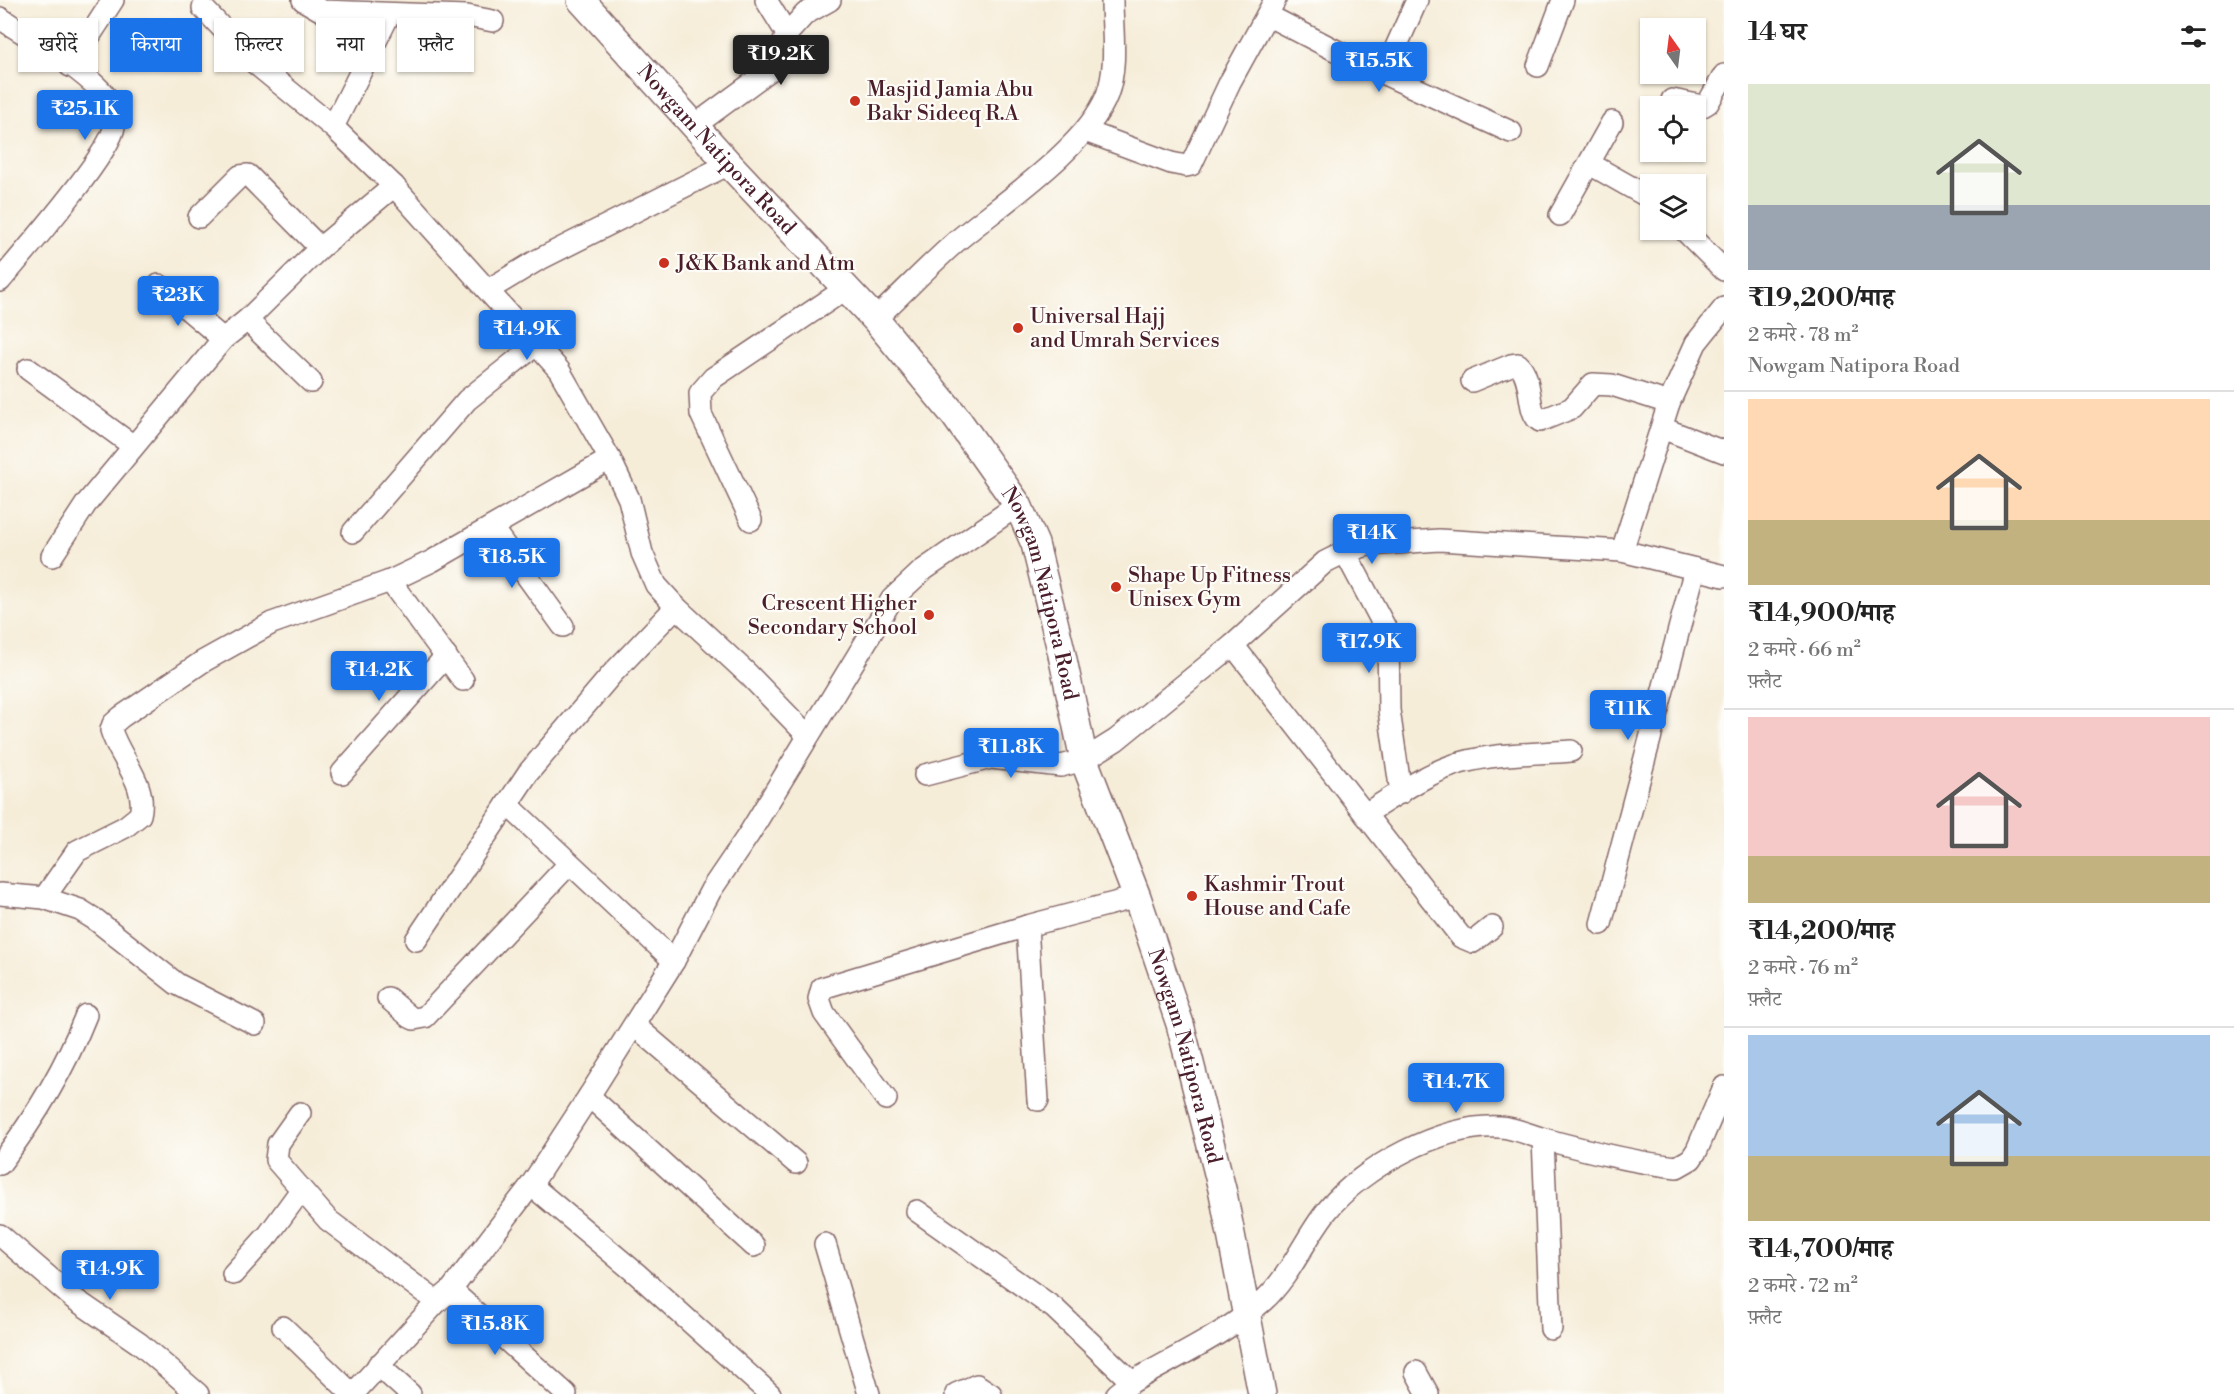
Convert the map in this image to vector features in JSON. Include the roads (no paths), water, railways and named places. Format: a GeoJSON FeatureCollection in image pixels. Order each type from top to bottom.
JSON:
{"type":"FeatureCollection","features":[{"type":"Feature","properties":{"kind":"main road","name":"Nowgam Natipora Road"},"geometry":{"type":"LineString","coordinates":[[581,0],[729,164],[875,319],[955,417],[1018,505],[1035,544],[1061,650],[1084,760],[1137,897],[1180,1024],[1223,1193],[1262,1394]]}},
{"type":"Feature","properties":{"kind":"street"},"geometry":{"type":"LineString","coordinates":[[98,23],[113,0]]}},
{"type":"Feature","properties":{"kind":"street"},"geometry":{"type":"LineString","coordinates":[[303,0],[322,11],[467,16],[493,21]]}},
{"type":"Feature","properties":{"kind":"street"},"geometry":{"type":"LineString","coordinates":[[766,0],[787,34]]}},
{"type":"Feature","properties":{"kind":"street"},"geometry":{"type":"LineString","coordinates":[[694,126],[773,68],[787,34],[805,14],[830,0]]}},
{"type":"Feature","properties":{"kind":"street"},"geometry":{"type":"LineString","coordinates":[[875,319],[957,241],[1018,193],[1085,131],[1098,114],[1112,81],[1113,0]]}},
{"type":"Feature","properties":{"kind":"street"},"geometry":{"type":"LineString","coordinates":[[1384,74],[1417,0]]}},
{"type":"Feature","properties":{"kind":"street"},"geometry":{"type":"LineString","coordinates":[[1538,66],[1563,0]]}},
{"type":"Feature","properties":{"kind":"street"},"geometry":{"type":"LineString","coordinates":[[1085,131],[1171,163],[1191,165],[1230,82],[1271,7],[1384,74],[1511,132]]}},
{"type":"Feature","properties":{"kind":"street"},"geometry":{"type":"LineString","coordinates":[[204,8],[267,74],[333,127],[394,186],[560,369],[610,459],[629,499],[647,568],[657,585],[676,608],[748,674],[808,736]]}},
{"type":"Feature","properties":{"kind":"street"},"geometry":{"type":"LineString","coordinates":[[333,127],[389,15]]}},
{"type":"Feature","properties":{"kind":"street"},"geometry":{"type":"LineString","coordinates":[[0,18],[18,30]]}},
{"type":"Feature","properties":{"kind":"street"},"geometry":{"type":"LineString","coordinates":[[0,281],[109,142],[114,128],[110,102],[77,72]]}},
{"type":"Feature","properties":{"kind":"street"},"geometry":{"type":"LineString","coordinates":[[1706,104],[1724,75]]}},
{"type":"Feature","properties":{"kind":"street"},"geometry":{"type":"LineString","coordinates":[[1560,215],[1612,122]]}},
{"type":"Feature","properties":{"kind":"street"},"geometry":{"type":"LineString","coordinates":[[488,290],[536,261],[729,164]]}},
{"type":"Feature","properties":{"kind":"street"},"geometry":{"type":"LineString","coordinates":[[1590,164],[1640,192]]}},
{"type":"Feature","properties":{"kind":"street"},"geometry":{"type":"LineString","coordinates":[[199,217],[240,176],[248,175],[320,248]]}},
{"type":"Feature","properties":{"kind":"street"},"geometry":{"type":"LineString","coordinates":[[52,556],[86,504],[132,445],[223,339],[247,320],[320,248],[394,186]]}},
{"type":"Feature","properties":{"kind":"street"},"geometry":{"type":"LineString","coordinates":[[1694,240],[1724,270]]}},
{"type":"Feature","properties":{"kind":"street"},"geometry":{"type":"LineString","coordinates":[[159,285],[223,339]]}},
{"type":"Feature","properties":{"kind":"street"},"geometry":{"type":"LineString","coordinates":[[751,520],[701,414],[700,393],[713,378],[847,288]]}},
{"type":"Feature","properties":{"kind":"street"},"geometry":{"type":"LineString","coordinates":[[1622,551],[1669,403],[1696,343],[1724,308]]}},
{"type":"Feature","properties":{"kind":"street"},"geometry":{"type":"LineString","coordinates":[[247,320],[312,382]]}},
{"type":"Feature","properties":{"kind":"street"},"geometry":{"type":"LineString","coordinates":[[353,532],[467,400],[537,344]]}},
{"type":"Feature","properties":{"kind":"street"},"geometry":{"type":"LineString","coordinates":[[1472,381],[1518,364],[1527,375],[1534,416],[1540,421],[1572,408],[1593,384],[1612,385],[1669,403]]}},
{"type":"Feature","properties":{"kind":"street"},"geometry":{"type":"LineString","coordinates":[[28,369],[132,445]]}},
{"type":"Feature","properties":{"kind":"street"},"geometry":{"type":"LineString","coordinates":[[1662,428],[1724,452]]}},
{"type":"Feature","properties":{"kind":"street"},"geometry":{"type":"LineString","coordinates":[[44,898],[77,851],[125,827],[140,815],[142,800],[135,778],[111,730],[113,724],[121,717],[202,662],[272,623],[390,581],[492,528],[610,459]]}},
{"type":"Feature","properties":{"kind":"street"},"geometry":{"type":"LineString","coordinates":[[283,1327],[353,1394],[444,1296],[531,1185],[589,1096],[674,961],[711,890],[892,599],[922,571],[1018,505]]}},
{"type":"Feature","properties":{"kind":"street"},"geometry":{"type":"LineString","coordinates":[[492,528],[563,626]]}},
{"type":"Feature","properties":{"kind":"street"},"geometry":{"type":"LineString","coordinates":[[925,775],[991,758],[1061,766],[1084,760],[1116,740],[1233,645],[1308,574],[1345,552],[1368,545],[1439,540],[1622,551],[1724,576]]}},
{"type":"Feature","properties":{"kind":"street"},"geometry":{"type":"LineString","coordinates":[[1345,552],[1388,633],[1389,710],[1401,792]]}},
{"type":"Feature","properties":{"kind":"street"},"geometry":{"type":"LineString","coordinates":[[1601,924],[1695,569]]}},
{"type":"Feature","properties":{"kind":"street"},"geometry":{"type":"LineString","coordinates":[[390,581],[463,680]]}},
{"type":"Feature","properties":{"kind":"street"},"geometry":{"type":"LineString","coordinates":[[416,940],[507,804],[555,740],[676,608]]}},
{"type":"Feature","properties":{"kind":"street"},"geometry":{"type":"LineString","coordinates":[[1233,645],[1465,941],[1478,940],[1491,927]]}},
{"type":"Feature","properties":{"kind":"street"},"geometry":{"type":"LineString","coordinates":[[342,773],[446,656]]}},
{"type":"Feature","properties":{"kind":"street"},"geometry":{"type":"LineString","coordinates":[[1365,814],[1401,792],[1459,764],[1485,758],[1571,751]]}},
{"type":"Feature","properties":{"kind":"street"},"geometry":{"type":"LineString","coordinates":[[507,804],[674,961]]}},
{"type":"Feature","properties":{"kind":"street"},"geometry":{"type":"LineString","coordinates":[[388,998],[410,1017],[414,1019],[425,1017],[569,864]]}},
{"type":"Feature","properties":{"kind":"street"},"geometry":{"type":"LineString","coordinates":[[0,894],[44,898],[80,910],[177,984],[255,1024]]}},
{"type":"Feature","properties":{"kind":"street"},"geometry":{"type":"LineString","coordinates":[[886,1099],[824,1013],[819,999],[822,988],[1027,926],[1137,897]]}},
{"type":"Feature","properties":{"kind":"street"},"geometry":{"type":"LineString","coordinates":[[1027,926],[1038,1100]]}},
{"type":"Feature","properties":{"kind":"street"},"geometry":{"type":"LineString","coordinates":[[0,1164],[18,1140],[71,1052],[86,1015]]}},
{"type":"Feature","properties":{"kind":"street"},"geometry":{"type":"LineString","coordinates":[[634,1025],[796,1163]]}},
{"type":"Feature","properties":{"kind":"street"},"geometry":{"type":"LineString","coordinates":[[917,1211],[1054,1308],[1125,1388],[1246,1315],[1266,1299],[1287,1272],[1326,1212],[1347,1188],[1384,1160],[1450,1135],[1483,1128],[1514,1129],[1543,1139],[1665,1166],[1683,1165],[1697,1150],[1724,1087]]}},
{"type":"Feature","properties":{"kind":"street"},"geometry":{"type":"LineString","coordinates":[[589,1096],[754,1246]]}},
{"type":"Feature","properties":{"kind":"street"},"geometry":{"type":"LineString","coordinates":[[300,1113],[278,1144],[275,1155],[301,1190],[328,1220],[444,1296],[566,1394]]}},
{"type":"Feature","properties":{"kind":"street"},"geometry":{"type":"LineString","coordinates":[[1543,1139],[1551,1329]]}},
{"type":"Feature","properties":{"kind":"street"},"geometry":{"type":"LineString","coordinates":[[531,1185],[637,1274],[770,1394]]}},
{"type":"Feature","properties":{"kind":"street"},"geometry":{"type":"LineString","coordinates":[[233,1274],[269,1234],[301,1190]]}},
{"type":"Feature","properties":{"kind":"street"},"geometry":{"type":"LineString","coordinates":[[0,1235],[73,1298],[148,1351],[198,1394]]}},
{"type":"Feature","properties":{"kind":"street"},"geometry":{"type":"LineString","coordinates":[[825,1244],[869,1394]]}},
{"type":"Feature","properties":{"kind":"street"},"geometry":{"type":"LineString","coordinates":[[378,1365],[410,1394]]}},
{"type":"Feature","properties":{"kind":"street"},"geometry":{"type":"LineString","coordinates":[[1416,1372],[1428,1394]]}},
{"type":"Feature","properties":{"kind":"street"},"geometry":{"type":"LineString","coordinates":[[956,1394],[977,1385],[991,1394]]}},
{"type":"Feature","properties":{"kind":"place","name":"Masjid Jamia Abu Bakr Sideeq R.A"},"geometry":{"type":"Point","coordinates":[855,101]}},
{"type":"Feature","properties":{"kind":"place","name":"J&K Bank and Atm"},"geometry":{"type":"Point","coordinates":[664,263]}},
{"type":"Feature","properties":{"kind":"place","name":"Universal Hajj and Umrah Services"},"geometry":{"type":"Point","coordinates":[1018,328]}},
{"type":"Feature","properties":{"kind":"place","name":"Shape Up Fitness Unisex Gym"},"geometry":{"type":"Point","coordinates":[1116,587]}},
{"type":"Feature","properties":{"kind":"place","name":"Crescent Higher Secondary School"},"geometry":{"type":"Point","coordinates":[929,615]}},
{"type":"Feature","properties":{"kind":"place","name":"Kashmir Trout House and Cafe"},"geometry":{"type":"Point","coordinates":[1192,896]}}]}
